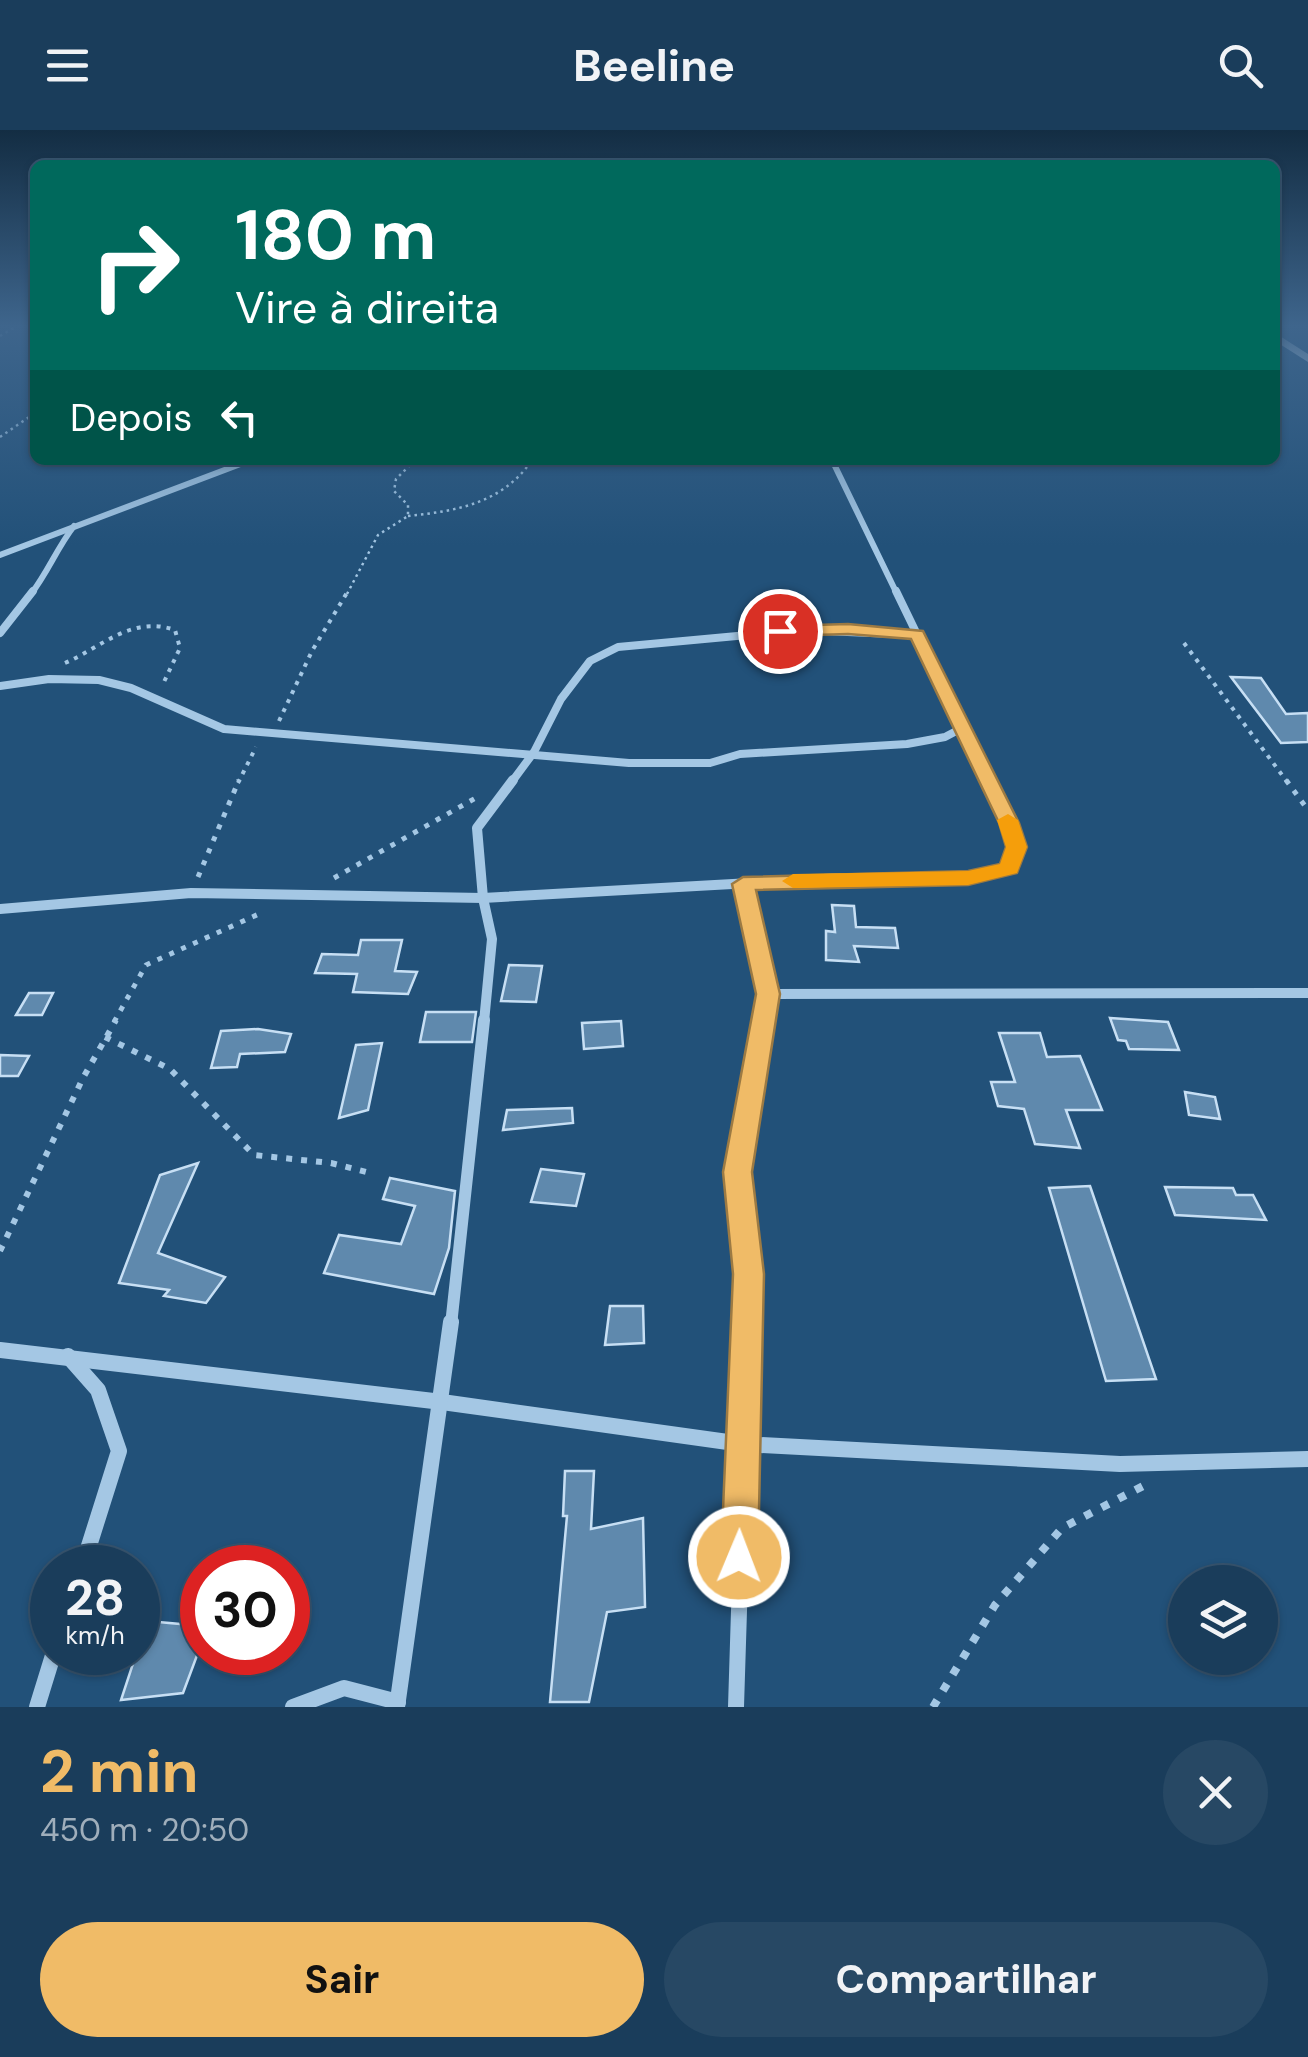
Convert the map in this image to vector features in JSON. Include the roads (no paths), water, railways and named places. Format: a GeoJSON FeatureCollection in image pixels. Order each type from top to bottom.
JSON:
{"type":"FeatureCollection","features":[{"type":"Feature","properties":{"kind":"street"},"geometry":{"type":"LineString","coordinates":[[0,556],[238,465]]}},
{"type":"Feature","properties":{"kind":"street"},"geometry":{"type":"LineString","coordinates":[[0,909],[191,893],[483,898],[743,884],[968,878],[1009,868],[1016,847],[1009,823],[834,465]]}},
{"type":"Feature","properties":{"kind":"street"},"geometry":{"type":"LineString","coordinates":[[0,633],[45,576],[52,556],[74,526]]}},
{"type":"Feature","properties":{"kind":"street"},"geometry":{"type":"LineString","coordinates":[[292,1707],[344,1688],[397,1705],[442,1402],[492,939],[483,898],[477,828],[534,752],[561,699],[590,661],[618,648],[648,642],[801,630],[917,635]]}},
{"type":"Feature","properties":{"kind":"street"},"geometry":{"type":"LineString","coordinates":[[0,686],[29,680],[106,681],[197,720],[273,735],[534,752],[629,763],[710,763],[740,754],[906,744],[944,737],[962,728]]}},
{"type":"Feature","properties":{"kind":"street"},"geometry":{"type":"LineString","coordinates":[[736,1707],[749,1274],[738,1172],[768,994],[743,884]]}},
{"type":"Feature","properties":{"kind":"street"},"geometry":{"type":"LineString","coordinates":[[768,994],[1308,992]]}},
{"type":"Feature","properties":{"kind":"street"},"geometry":{"type":"LineString","coordinates":[[0,1350],[442,1402],[742,1444],[1120,1464],[1308,1459]]}},
{"type":"Feature","properties":{"kind":"street"},"geometry":{"type":"LineString","coordinates":[[68,1356],[98,1390],[119,1451],[89,1545]]}},
{"type":"Feature","properties":{"kind":"street"},"geometry":{"type":"LineString","coordinates":[[36,1707],[46,1675]]}}]}
